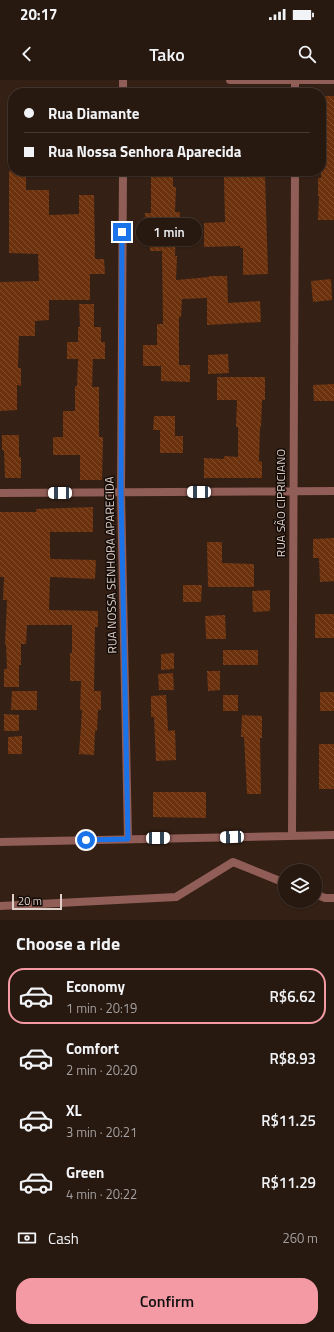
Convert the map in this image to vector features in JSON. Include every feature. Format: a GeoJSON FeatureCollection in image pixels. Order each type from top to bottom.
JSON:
{"type":"FeatureCollection","features":[{"type":"Feature","properties":{"kind":"street"},"geometry":{"type":"LineString","coordinates":[[230,80],[334,80]]}},
{"type":"Feature","properties":{"kind":"street","name":"RUA NOSSA SENHORA APARECIDA"},"geometry":{"type":"LineString","coordinates":[[123,176],[121,492],[128,839]]}},
{"type":"Feature","properties":{"kind":"street","name":"RUA SÃO CIPRICIANO"},"geometry":{"type":"LineString","coordinates":[[292,835],[295,176]]}},
{"type":"Feature","properties":{"kind":"street"},"geometry":{"type":"LineString","coordinates":[[0,493],[334,491]]}},
{"type":"Feature","properties":{"kind":"street"},"geometry":{"type":"LineString","coordinates":[[0,842],[334,835]]}},
{"type":"Feature","properties":{"kind":"street"},"geometry":{"type":"LineString","coordinates":[[0,906],[176,897],[233,862],[278,880]]}},
{"type":"Feature","properties":{"kind":"street"},"geometry":{"type":"LineString","coordinates":[[322,897],[334,898]]}},
{"type":"Feature","properties":{"kind":"building"},"geometry":{"type":"Polygon","coordinates":[[[326,96],[334,96],[334,220],[318,220],[318,178],[321,178],[321,176],[326,176],[326,96]]]}},
{"type":"Feature","properties":{"kind":"building"},"geometry":{"type":"Polygon","coordinates":[[[9,176],[26,176],[26,190],[49,190],[49,215],[79,214],[79,195],[94,195],[95,259],[104,259],[105,274],[90,274],[90,300],[49,300],[49,320],[35,321],[35,336],[19,336],[18,368],[21,368],[21,386],[17,385],[17,410],[0,411],[0,282],[39,281],[38,254],[9,253],[9,176]]]}},
{"type":"Feature","properties":{"kind":"building"},"geometry":{"type":"Polygon","coordinates":[[[151,176],[173,176],[173,187],[176,187],[175,212],[180,212],[180,228],[176,228],[176,280],[209,276],[227,276],[228,303],[260,301],[261,322],[207,325],[207,298],[182,299],[181,317],[179,317],[179,365],[190,365],[190,382],[161,381],[161,366],[143,366],[143,345],[157,345],[157,324],[163,324],[162,251],[150,251],[151,228],[146,228],[145,213],[151,213],[151,176]]]}},
{"type":"Feature","properties":{"kind":"building"},"geometry":{"type":"Polygon","coordinates":[[[265,176],[268,274],[243,275],[243,248],[240,248],[240,246],[204,247],[204,223],[225,222],[224,177],[265,176]]]}},
{"type":"Feature","properties":{"kind":"building"},"geometry":{"type":"Polygon","coordinates":[[[331,279],[332,300],[313,302],[311,281],[331,279]]]}},
{"type":"Feature","properties":{"kind":"building"},"geometry":{"type":"Polygon","coordinates":[[[79,304],[94,304],[94,327],[101,327],[101,342],[105,342],[105,359],[93,359],[92,387],[99,387],[99,437],[103,437],[102,480],[80,480],[80,455],[53,455],[53,437],[63,437],[63,411],[75,411],[75,386],[77,386],[78,359],[67,359],[67,342],[78,342],[78,327],[80,327],[79,304]]]}},
{"type":"Feature","properties":{"kind":"building"},"geometry":{"type":"Polygon","coordinates":[[[228,354],[229,373],[208,374],[208,355],[228,354]]]}},
{"type":"Feature","properties":{"kind":"building"},"geometry":{"type":"Polygon","coordinates":[[[217,377],[265,377],[265,400],[262,400],[260,427],[259,461],[262,462],[262,478],[204,478],[204,458],[224,459],[224,456],[238,457],[238,427],[236,427],[237,400],[217,400],[217,377]]]}},
{"type":"Feature","properties":{"kind":"building"},"geometry":{"type":"Polygon","coordinates":[[[334,384],[334,401],[314,401],[313,385],[334,384]]]}},
{"type":"Feature","properties":{"kind":"building"},"geometry":{"type":"Polygon","coordinates":[[[154,416],[175,416],[175,436],[183,436],[183,453],[160,453],[160,430],[153,430],[154,416]]]}},
{"type":"Feature","properties":{"kind":"building"},"geometry":{"type":"Polygon","coordinates":[[[2,435],[19,435],[21,478],[5,478],[2,435]]]}},
{"type":"Feature","properties":{"kind":"building"},"geometry":{"type":"Polygon","coordinates":[[[93,507],[93,532],[50,532],[50,557],[51,559],[96,560],[95,579],[51,577],[49,610],[98,611],[98,627],[95,627],[94,691],[101,691],[101,710],[98,710],[94,755],[79,754],[82,710],[80,710],[81,681],[70,681],[72,625],[27,625],[26,644],[21,644],[19,687],[4,687],[4,669],[7,669],[5,644],[7,600],[3,600],[4,577],[0,577],[0,512],[36,512],[36,509],[93,507]]]}},
{"type":"Feature","properties":{"kind":"building"},"geometry":{"type":"Polygon","coordinates":[[[334,538],[334,581],[320,582],[319,558],[313,558],[313,539],[334,538]]]}},
{"type":"Feature","properties":{"kind":"building"},"geometry":{"type":"Polygon","coordinates":[[[207,542],[222,542],[222,563],[254,564],[254,587],[208,587],[207,542]]]}},
{"type":"Feature","properties":{"kind":"building"},"geometry":{"type":"Polygon","coordinates":[[[183,585],[202,585],[201,602],[183,602],[183,585]]]}},
{"type":"Feature","properties":{"kind":"building"},"geometry":{"type":"Polygon","coordinates":[[[270,590],[270,611],[253,612],[252,591],[270,590]]]}},
{"type":"Feature","properties":{"kind":"building"},"geometry":{"type":"Polygon","coordinates":[[[315,614],[334,614],[334,638],[315,638],[315,614]]]}},
{"type":"Feature","properties":{"kind":"building"},"geometry":{"type":"Polygon","coordinates":[[[225,615],[226,639],[206,639],[205,616],[225,615]]]}},
{"type":"Feature","properties":{"kind":"building"},"geometry":{"type":"Polygon","coordinates":[[[223,650],[258,650],[258,665],[223,665],[223,650]]]}},
{"type":"Feature","properties":{"kind":"building"},"geometry":{"type":"Polygon","coordinates":[[[174,653],[174,669],[161,670],[161,654],[174,653]]]}},
{"type":"Feature","properties":{"kind":"building"},"geometry":{"type":"Polygon","coordinates":[[[207,671],[220,671],[220,690],[208,691],[207,671]]]}},
{"type":"Feature","properties":{"kind":"building"},"geometry":{"type":"Polygon","coordinates":[[[173,673],[174,690],[159,690],[158,674],[173,673]]]}},
{"type":"Feature","properties":{"kind":"building"},"geometry":{"type":"Polygon","coordinates":[[[12,691],[37,691],[37,710],[11,710],[12,691]]]}},
{"type":"Feature","properties":{"kind":"building"},"geometry":{"type":"Polygon","coordinates":[[[320,692],[334,692],[334,711],[320,711],[320,692]]]}},
{"type":"Feature","properties":{"kind":"building"},"geometry":{"type":"Polygon","coordinates":[[[166,695],[168,731],[175,730],[176,760],[156,761],[154,717],[151,717],[151,696],[166,695]]]}},
{"type":"Feature","properties":{"kind":"building"},"geometry":{"type":"Polygon","coordinates":[[[223,695],[238,695],[238,711],[223,711],[223,695]]]}},
{"type":"Feature","properties":{"kind":"building"},"geometry":{"type":"Polygon","coordinates":[[[4,714],[19,715],[19,731],[4,731],[4,714]]]}},
{"type":"Feature","properties":{"kind":"building"},"geometry":{"type":"Polygon","coordinates":[[[242,715],[262,716],[262,738],[260,738],[261,794],[247,794],[244,737],[241,737],[242,715]]]}},
{"type":"Feature","properties":{"kind":"building"},"geometry":{"type":"Polygon","coordinates":[[[22,736],[22,754],[8,754],[8,737],[22,736]]]}},
{"type":"Feature","properties":{"kind":"building"},"geometry":{"type":"Polygon","coordinates":[[[319,744],[334,744],[334,789],[319,789],[319,744]]]}},
{"type":"Feature","properties":{"kind":"building"},"geometry":{"type":"Polygon","coordinates":[[[153,792],[206,792],[206,818],[153,817],[153,792]]]}},
{"type":"Feature","properties":{"kind":"route"},"geometry":{"type":"LineString","coordinates":[[86,840],[128,839],[121,492],[122,232]]}}]}
